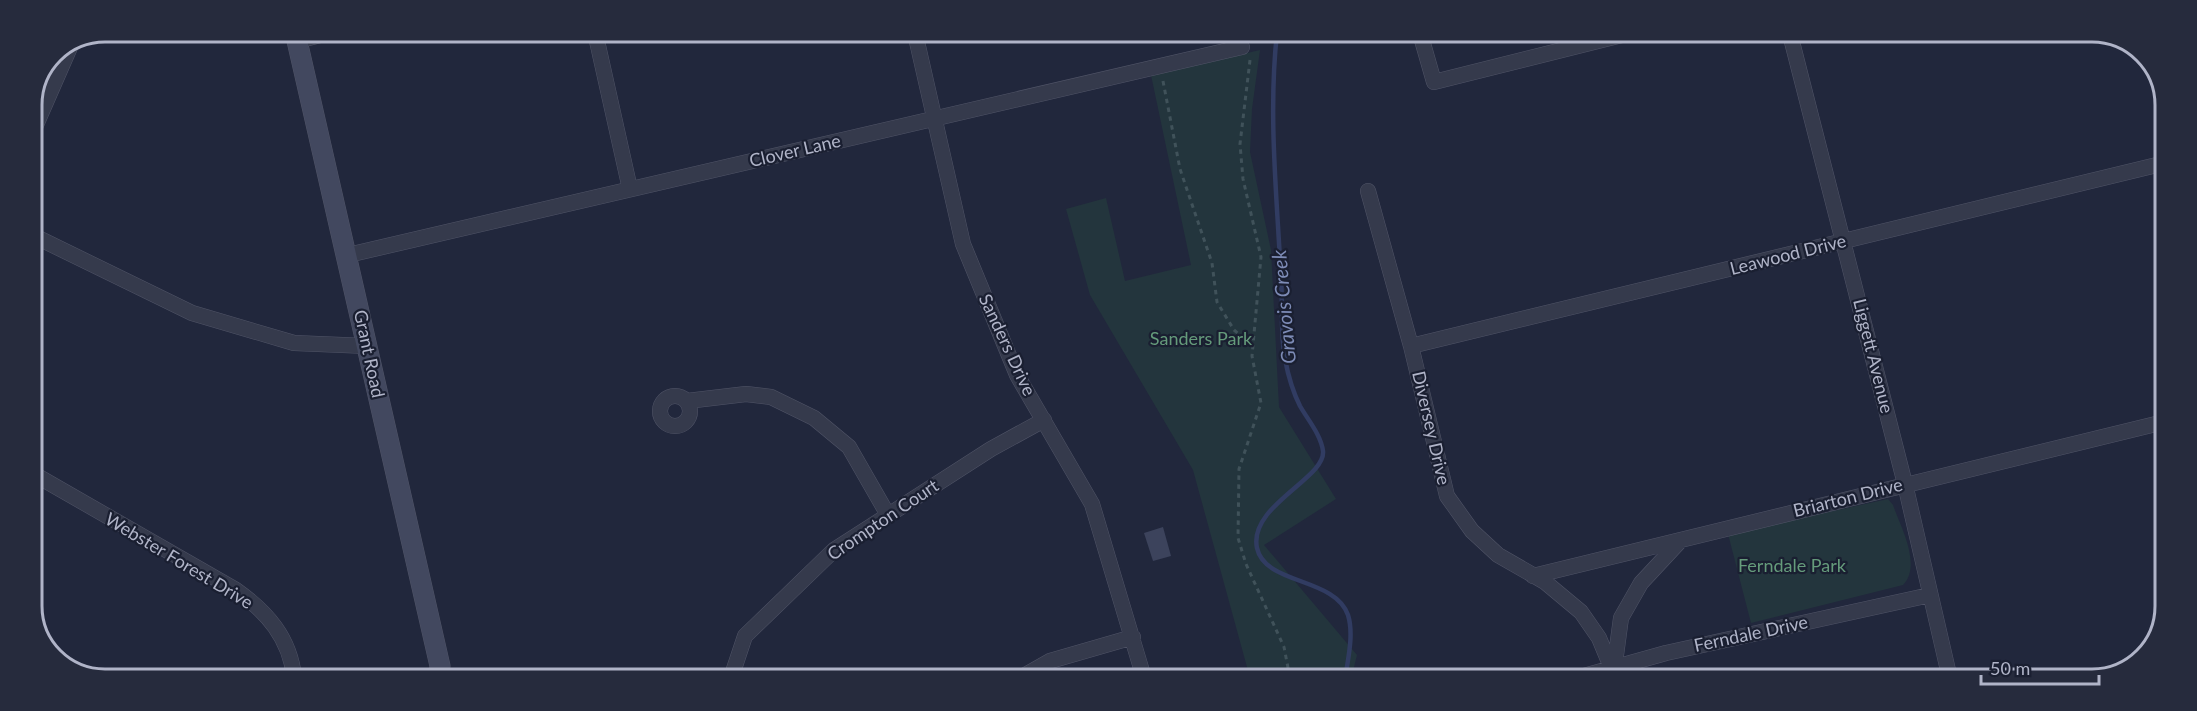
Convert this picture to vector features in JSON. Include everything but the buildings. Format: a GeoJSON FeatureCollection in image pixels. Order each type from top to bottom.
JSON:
{"type":"FeatureCollection","features":[{"type":"Feature","properties":{"kind":"street","name":"Grant Road"},"geometry":{"type":"LineString","coordinates":[[297,42],[348,255],[366,346],[440,669]]}},
{"type":"Feature","properties":{"kind":"street"},"geometry":{"type":"LineString","coordinates":[[597,42],[630,189]]}},
{"type":"Feature","properties":{"kind":"street","name":"Sanders Drive"},"geometry":{"type":"LineString","coordinates":[[917,42],[963,244],[1017,375],[1092,504],[1142,669]]}},
{"type":"Feature","properties":{"kind":"street"},"geometry":{"type":"LineString","coordinates":[[1423,42],[1434,82],[1594,42]]}},
{"type":"Feature","properties":{"kind":"street","name":"Liggett Avenue"},"geometry":{"type":"LineString","coordinates":[[1792,42],[1905,484],[1948,669]]}},
{"type":"Feature","properties":{"kind":"street","name":"Clover Lane"},"geometry":{"type":"LineString","coordinates":[[348,255],[936,119],[1160,64],[1246,52]]}},
{"type":"Feature","properties":{"kind":"street"},"geometry":{"type":"LineString","coordinates":[[42,111],[66,56]]}},
{"type":"Feature","properties":{"kind":"street","name":"Leawood Drive"},"geometry":{"type":"LineString","coordinates":[[1411,346],[2155,165]]}},
{"type":"Feature","properties":{"kind":"street","name":"Diversey Drive"},"geometry":{"type":"LineString","coordinates":[[1368,191],[1411,346],[1447,496],[1457,513],[1498,555],[1545,582],[1581,612],[1594,630],[1613,669]]}},
{"type":"Feature","properties":{"kind":"street"},"geometry":{"type":"LineString","coordinates":[[42,241],[192,313],[294,343],[366,346]]}},
{"type":"Feature","properties":{"kind":"street"},"geometry":{"type":"LineString","coordinates":[[687,401],[746,394],[771,398],[814,418],[849,447],[888,515]]}},
{"type":"Feature","properties":{"kind":"street","name":"Crompton Court"},"geometry":{"type":"LineString","coordinates":[[734,669],[745,636],[834,550],[991,449],[1044,420]]}},
{"type":"Feature","properties":{"kind":"street","name":"Briarton Drive"},"geometry":{"type":"LineString","coordinates":[[1533,576],[2155,424]]}},
{"type":"Feature","properties":{"kind":"street","name":"Webster Forest Drive"},"geometry":{"type":"LineString","coordinates":[[42,479],[236,590],[256,605],[281,635],[290,655],[293,669]]}},
{"type":"Feature","properties":{"kind":"street"},"geometry":{"type":"LineString","coordinates":[[1616,669],[1622,618],[1641,583],[1681,540]]}},
{"type":"Feature","properties":{"kind":"street","name":"Ferndale Drive"},"geometry":{"type":"LineString","coordinates":[[1627,669],[1666,653],[1930,595]]}},
{"type":"Feature","properties":{"kind":"street"},"geometry":{"type":"LineString","coordinates":[[1038,669],[1059,658],[1133,637]]}},
{"type":"Feature","properties":{"kind":"path"},"geometry":{"type":"LineString","coordinates":[[1246,52],[1240,144],[1243,179],[1261,257],[1252,364],[1261,403],[1239,469],[1238,538],[1246,564],[1284,647],[1288,669]]}},
{"type":"Feature","properties":{"kind":"path"},"geometry":{"type":"LineString","coordinates":[[1160,64],[1180,169],[1212,263],[1218,302],[1234,330],[1253,346]]}},
{"type":"Feature","properties":{"kind":"green space","name":"Sanders Park"},"geometry":{"type":"Polygon","coordinates":[[[1260,50],[1252,109],[1250,152],[1271,250],[1279,407],[1336,499],[1264,545],[1357,655],[1354,669],[1248,669],[1193,470],[1090,295],[1066,209],[1106,198],[1125,281],[1191,265],[1151,75],[1260,50]]]}},
{"type":"Feature","properties":{"kind":"green space","name":"Ferndale Park"},"geometry":{"type":"Polygon","coordinates":[[[1888,499],[1901,524],[1910,557],[1911,567],[1903,585],[1751,623],[1728,534],[1888,499]]]}},
{"type":"Feature","properties":{"kind":"waterway","name":"Gravois Creek"},"geometry":{"type":"LineString","coordinates":[[1276,42],[1273,125],[1283,349],[1295,395],[1317,433],[1323,451],[1321,461],[1313,472],[1264,519],[1257,533],[1257,548],[1263,560],[1273,569],[1316,587],[1341,603],[1350,622],[1350,647],[1347,669]]}}]}
